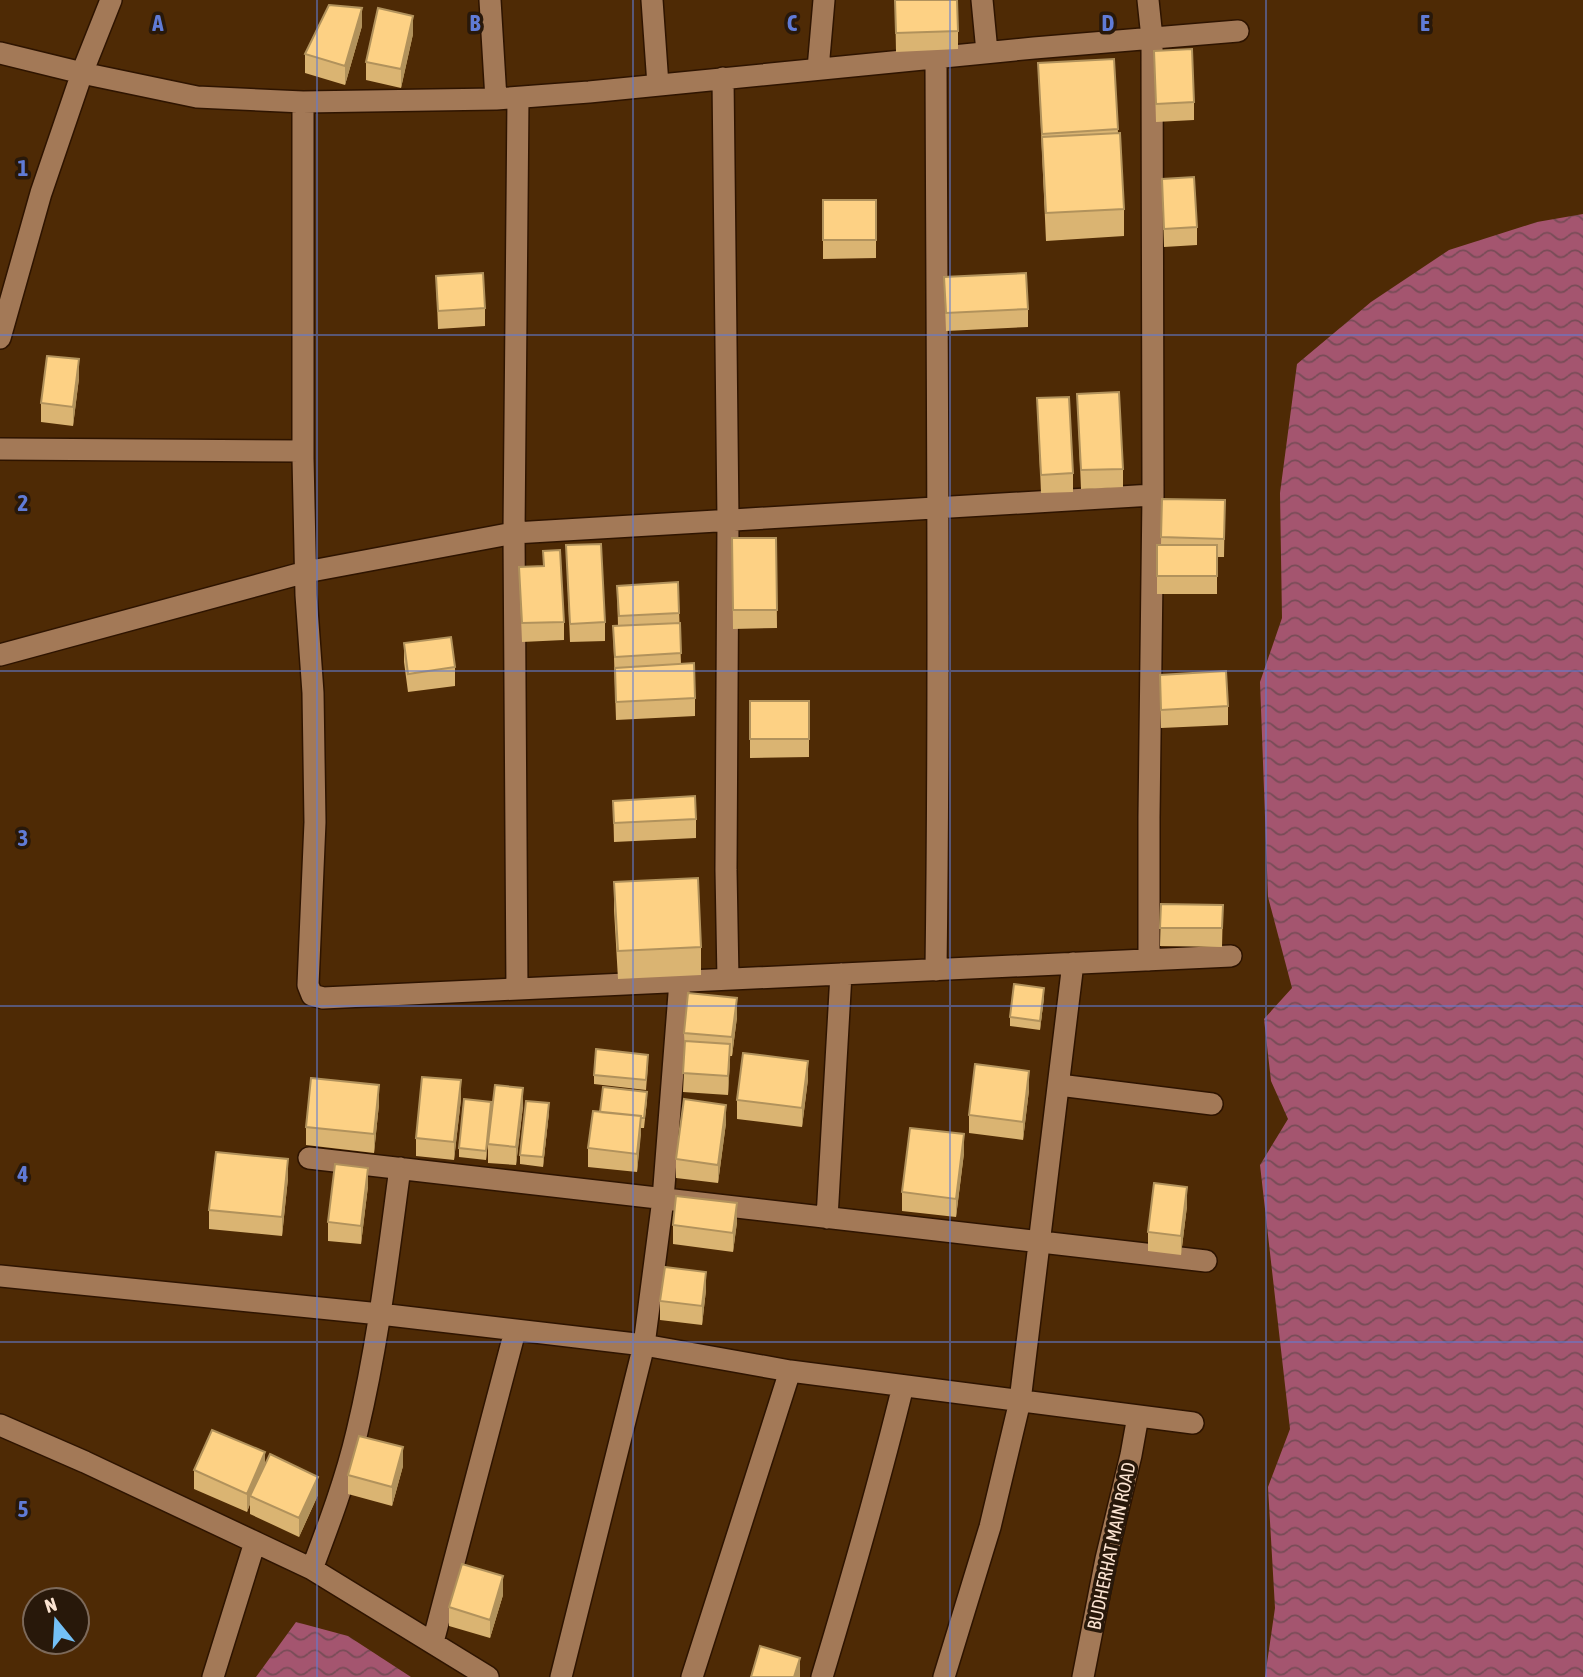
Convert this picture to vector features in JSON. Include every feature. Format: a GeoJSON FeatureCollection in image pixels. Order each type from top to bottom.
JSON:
{"type":"FeatureCollection","features":[{"type":"Feature","properties":{"kind":"street"},"geometry":{"type":"LineString","coordinates":[[0,335],[41,193],[82,73],[111,0]]}},
{"type":"Feature","properties":{"kind":"street"},"geometry":{"type":"LineString","coordinates":[[491,0],[496,99]]}},
{"type":"Feature","properties":{"kind":"street"},"geometry":{"type":"LineString","coordinates":[[652,0],[658,85]]}},
{"type":"Feature","properties":{"kind":"street"},"geometry":{"type":"LineString","coordinates":[[818,69],[824,0]]}},
{"type":"Feature","properties":{"kind":"street"},"geometry":{"type":"LineString","coordinates":[[982,0],[987,52]]}},
{"type":"Feature","properties":{"kind":"street"},"geometry":{"type":"LineString","coordinates":[[1148,0],[1152,38],[1153,495],[1149,960]]}},
{"type":"Feature","properties":{"kind":"street"},"geometry":{"type":"LineString","coordinates":[[0,54],[197,97],[303,102],[496,99],[1238,31]]}},
{"type":"Feature","properties":{"kind":"street"},"geometry":{"type":"LineString","coordinates":[[936,57],[936,970]]}},
{"type":"Feature","properties":{"kind":"street"},"geometry":{"type":"LineString","coordinates":[[723,78],[728,520],[728,979]]}},
{"type":"Feature","properties":{"kind":"street"},"geometry":{"type":"LineString","coordinates":[[517,989],[514,533],[518,98]]}},
{"type":"Feature","properties":{"kind":"street"},"geometry":{"type":"LineString","coordinates":[[303,102],[303,451],[313,693],[314,796],[308,985],[312,995],[323,998],[1231,956]]}},
{"type":"Feature","properties":{"kind":"street"},"geometry":{"type":"LineString","coordinates":[[0,449],[303,451]]}},
{"type":"Feature","properties":{"kind":"street"},"geometry":{"type":"LineString","coordinates":[[0,655],[306,572],[514,533],[1153,495]]}},
{"type":"Feature","properties":{"kind":"street"},"geometry":{"type":"LineString","coordinates":[[944,1677],[990,1527],[1017,1422],[1073,963]]}},
{"type":"Feature","properties":{"kind":"street"},"geometry":{"type":"LineString","coordinates":[[827,1218],[841,974]]}},
{"type":"Feature","properties":{"kind":"street"},"geometry":{"type":"LineString","coordinates":[[561,1677],[643,1345],[663,1199],[680,981]]}},
{"type":"Feature","properties":{"kind":"street"},"geometry":{"type":"LineString","coordinates":[[1059,1085],[1212,1104]]}},
{"type":"Feature","properties":{"kind":"street"},"geometry":{"type":"LineString","coordinates":[[309,1158],[1206,1261]]}},
{"type":"Feature","properties":{"kind":"street"},"geometry":{"type":"LineString","coordinates":[[312,1569],[340,1494],[357,1434],[380,1314],[400,1168]]}},
{"type":"Feature","properties":{"kind":"street"},"geometry":{"type":"LineString","coordinates":[[0,1276],[380,1314],[643,1345],[790,1371],[1193,1423]]}},
{"type":"Feature","properties":{"kind":"street"},"geometry":{"type":"LineString","coordinates":[[433,1642],[515,1331]]}},
{"type":"Feature","properties":{"kind":"street"},"geometry":{"type":"LineString","coordinates":[[692,1677],[790,1371]]}},
{"type":"Feature","properties":{"kind":"street"},"geometry":{"type":"LineString","coordinates":[[822,1677],[884,1463],[903,1386]]}},
{"type":"Feature","properties":{"kind":"street","name":"BUDHERHAT MAIN ROAD"},"geometry":{"type":"LineString","coordinates":[[1083,1677],[1138,1416]]}},
{"type":"Feature","properties":{"kind":"street"},"geometry":{"type":"LineString","coordinates":[[0,1425],[312,1569],[488,1677]]}},
{"type":"Feature","properties":{"kind":"street"},"geometry":{"type":"LineString","coordinates":[[213,1677],[255,1542]]}},
{"type":"Feature","properties":{"kind":"water"},"geometry":{"type":"Polygon","coordinates":[[[1583,214],[1583,1677],[1265,1677],[1275,1608],[1268,1487],[1290,1429],[1260,1165],[1288,1119],[1271,1081],[1264,1019],[1292,988],[1268,897],[1260,682],[1282,618],[1280,493],[1297,364],[1371,302],[1449,250],[1537,222],[1583,214]]]}},
{"type":"Feature","properties":{"kind":"water"},"geometry":{"type":"Polygon","coordinates":[[[296,1622],[348,1636],[411,1677],[256,1677],[296,1622]]]}},
{"type":"Feature","properties":{"kind":"building"},"geometry":{"type":"Polygon","coordinates":[[[895,0],[957,0],[958,31],[896,33],[895,0]]]}},
{"type":"Feature","properties":{"kind":"building"},"geometry":{"type":"Polygon","coordinates":[[[329,5],[362,8],[345,66],[305,54],[329,5]]]}},
{"type":"Feature","properties":{"kind":"building"},"geometry":{"type":"Polygon","coordinates":[[[378,8],[413,16],[401,69],[366,62],[378,8]]]}},
{"type":"Feature","properties":{"kind":"building"},"geometry":{"type":"Polygon","coordinates":[[[1192,49],[1194,102],[1156,104],[1154,51],[1192,49]]]}},
{"type":"Feature","properties":{"kind":"building"},"geometry":{"type":"Polygon","coordinates":[[[1114,59],[1118,129],[1042,134],[1038,63],[1114,59]]]}},
{"type":"Feature","properties":{"kind":"building"},"geometry":{"type":"Polygon","coordinates":[[[1120,133],[1124,209],[1046,213],[1042,137],[1120,133]]]}},
{"type":"Feature","properties":{"kind":"building"},"geometry":{"type":"Polygon","coordinates":[[[1194,177],[1197,227],[1164,229],[1162,179],[1194,177]]]}},
{"type":"Feature","properties":{"kind":"building"},"geometry":{"type":"Polygon","coordinates":[[[823,200],[876,200],[876,240],[823,240],[823,200]]]}},
{"type":"Feature","properties":{"kind":"building"},"geometry":{"type":"Polygon","coordinates":[[[483,273],[485,308],[438,311],[436,276],[483,273]]]}},
{"type":"Feature","properties":{"kind":"building"},"geometry":{"type":"Polygon","coordinates":[[[1026,273],[1028,309],[946,313],[944,277],[1026,273]]]}},
{"type":"Feature","properties":{"kind":"building"},"geometry":{"type":"Polygon","coordinates":[[[47,356],[79,359],[73,407],[41,403],[47,356]]]}},
{"type":"Feature","properties":{"kind":"building"},"geometry":{"type":"Polygon","coordinates":[[[1119,392],[1123,469],[1081,470],[1077,394],[1119,392]]]}},
{"type":"Feature","properties":{"kind":"building"},"geometry":{"type":"Polygon","coordinates":[[[1069,397],[1073,473],[1041,475],[1037,398],[1069,397]]]}},
{"type":"Feature","properties":{"kind":"building"},"geometry":{"type":"Polygon","coordinates":[[[1162,499],[1225,500],[1224,539],[1161,537],[1162,499]]]}},
{"type":"Feature","properties":{"kind":"building"},"geometry":{"type":"Polygon","coordinates":[[[732,538],[776,538],[777,610],[733,610],[732,538]]]}},
{"type":"Feature","properties":{"kind":"building"},"geometry":{"type":"Polygon","coordinates":[[[601,544],[605,622],[570,624],[566,545],[601,544]]]}},
{"type":"Feature","properties":{"kind":"building"},"geometry":{"type":"Polygon","coordinates":[[[1157,545],[1217,545],[1217,576],[1157,576],[1157,545]]]}},
{"type":"Feature","properties":{"kind":"building"},"geometry":{"type":"Polygon","coordinates":[[[560,550],[564,622],[522,623],[519,567],[544,566],[543,551],[560,550]]]}},
{"type":"Feature","properties":{"kind":"building"},"geometry":{"type":"Polygon","coordinates":[[[678,582],[679,613],[619,616],[617,586],[678,582]]]}},
{"type":"Feature","properties":{"kind":"building"},"geometry":{"type":"Polygon","coordinates":[[[680,623],[681,653],[615,657],[613,626],[680,623]]]}},
{"type":"Feature","properties":{"kind":"building"},"geometry":{"type":"Polygon","coordinates":[[[451,637],[455,667],[408,674],[404,643],[451,637]]]}},
{"type":"Feature","properties":{"kind":"building"},"geometry":{"type":"Polygon","coordinates":[[[694,663],[695,698],[616,702],[615,668],[694,663]]]}},
{"type":"Feature","properties":{"kind":"building"},"geometry":{"type":"Polygon","coordinates":[[[1226,671],[1228,706],[1161,710],[1160,675],[1226,671]]]}},
{"type":"Feature","properties":{"kind":"building"},"geometry":{"type":"Polygon","coordinates":[[[750,701],[809,701],[809,739],[750,739],[750,701]]]}},
{"type":"Feature","properties":{"kind":"building"},"geometry":{"type":"Polygon","coordinates":[[[695,796],[696,819],[614,823],[613,801],[695,796]]]}},
{"type":"Feature","properties":{"kind":"building"},"geometry":{"type":"Polygon","coordinates":[[[698,878],[701,947],[618,951],[614,882],[698,878]]]}},
{"type":"Feature","properties":{"kind":"building"},"geometry":{"type":"Polygon","coordinates":[[[1161,904],[1223,905],[1222,928],[1160,928],[1161,904]]]}},
{"type":"Feature","properties":{"kind":"building"},"geometry":{"type":"Polygon","coordinates":[[[1014,984],[1044,988],[1040,1021],[1010,1017],[1014,984]]]}},
{"type":"Feature","properties":{"kind":"building"},"geometry":{"type":"Polygon","coordinates":[[[688,993],[737,998],[732,1037],[684,1033],[688,993]]]}},
{"type":"Feature","properties":{"kind":"building"},"geometry":{"type":"Polygon","coordinates":[[[685,1041],[730,1044],[728,1076],[683,1073],[685,1041]]]}},
{"type":"Feature","properties":{"kind":"building"},"geometry":{"type":"Polygon","coordinates":[[[596,1049],[648,1055],[646,1080],[594,1075],[596,1049]]]}},
{"type":"Feature","properties":{"kind":"building"},"geometry":{"type":"Polygon","coordinates":[[[743,1053],[808,1061],[802,1108],[737,1100],[743,1053]]]}},
{"type":"Feature","properties":{"kind":"building"},"geometry":{"type":"Polygon","coordinates":[[[975,1064],[1029,1071],[1023,1122],[969,1115],[975,1064]]]}},
{"type":"Feature","properties":{"kind":"building"},"geometry":{"type":"Polygon","coordinates":[[[422,1077],[461,1080],[454,1142],[416,1138],[422,1077]]]}},
{"type":"Feature","properties":{"kind":"building"},"geometry":{"type":"Polygon","coordinates":[[[311,1078],[379,1085],[374,1134],[306,1127],[311,1078]]]}},
{"type":"Feature","properties":{"kind":"building"},"geometry":{"type":"Polygon","coordinates":[[[495,1085],[523,1088],[516,1147],[488,1144],[495,1085]]]}},
{"type":"Feature","properties":{"kind":"building"},"geometry":{"type":"Polygon","coordinates":[[[603,1087],[647,1092],[644,1118],[600,1112],[603,1087]]]}},
{"type":"Feature","properties":{"kind":"building"},"geometry":{"type":"Polygon","coordinates":[[[464,1099],[491,1102],[486,1151],[459,1148],[464,1099]]]}},
{"type":"Feature","properties":{"kind":"building"},"geometry":{"type":"Polygon","coordinates":[[[684,1099],[726,1105],[718,1165],[676,1159],[684,1099]]]}},
{"type":"Feature","properties":{"kind":"building"},"geometry":{"type":"Polygon","coordinates":[[[526,1101],[549,1103],[543,1157],[520,1155],[526,1101]]]}},
{"type":"Feature","properties":{"kind":"building"},"geometry":{"type":"Polygon","coordinates":[[[593,1111],[641,1116],[637,1154],[588,1148],[593,1111]]]}},
{"type":"Feature","properties":{"kind":"building"},"geometry":{"type":"Polygon","coordinates":[[[910,1128],[964,1134],[956,1199],[902,1192],[910,1128]]]}},
{"type":"Feature","properties":{"kind":"building"},"geometry":{"type":"Polygon","coordinates":[[[216,1152],[288,1159],[282,1217],[209,1210],[216,1152]]]}},
{"type":"Feature","properties":{"kind":"building"},"geometry":{"type":"Polygon","coordinates":[[[335,1164],[368,1168],[361,1226],[328,1222],[335,1164]]]}},
{"type":"Feature","properties":{"kind":"building"},"geometry":{"type":"Polygon","coordinates":[[[1154,1183],[1187,1187],[1181,1236],[1148,1232],[1154,1183]]]}},
{"type":"Feature","properties":{"kind":"building"},"geometry":{"type":"Polygon","coordinates":[[[676,1196],[737,1203],[733,1233],[673,1225],[676,1196]]]}},
{"type":"Feature","properties":{"kind":"building"},"geometry":{"type":"Polygon","coordinates":[[[665,1267],[706,1272],[702,1306],[660,1301],[665,1267]]]}},
{"type":"Feature","properties":{"kind":"building"},"geometry":{"type":"Polygon","coordinates":[[[212,1430],[265,1452],[247,1494],[194,1470],[212,1430]]]}},
{"type":"Feature","properties":{"kind":"building"},"geometry":{"type":"Polygon","coordinates":[[[359,1436],[403,1447],[392,1487],[348,1475],[359,1436]]]}},
{"type":"Feature","properties":{"kind":"building"},"geometry":{"type":"Polygon","coordinates":[[[270,1454],[318,1477],[299,1518],[250,1496],[270,1454]]]}},
{"type":"Feature","properties":{"kind":"building"},"geometry":{"type":"Polygon","coordinates":[[[462,1564],[503,1576],[490,1620],[449,1607],[462,1564]]]}},
{"type":"Feature","properties":{"kind":"building"},"geometry":{"type":"Polygon","coordinates":[[[760,1646],[800,1658],[794,1677],[751,1677],[760,1646]]]}}]}
